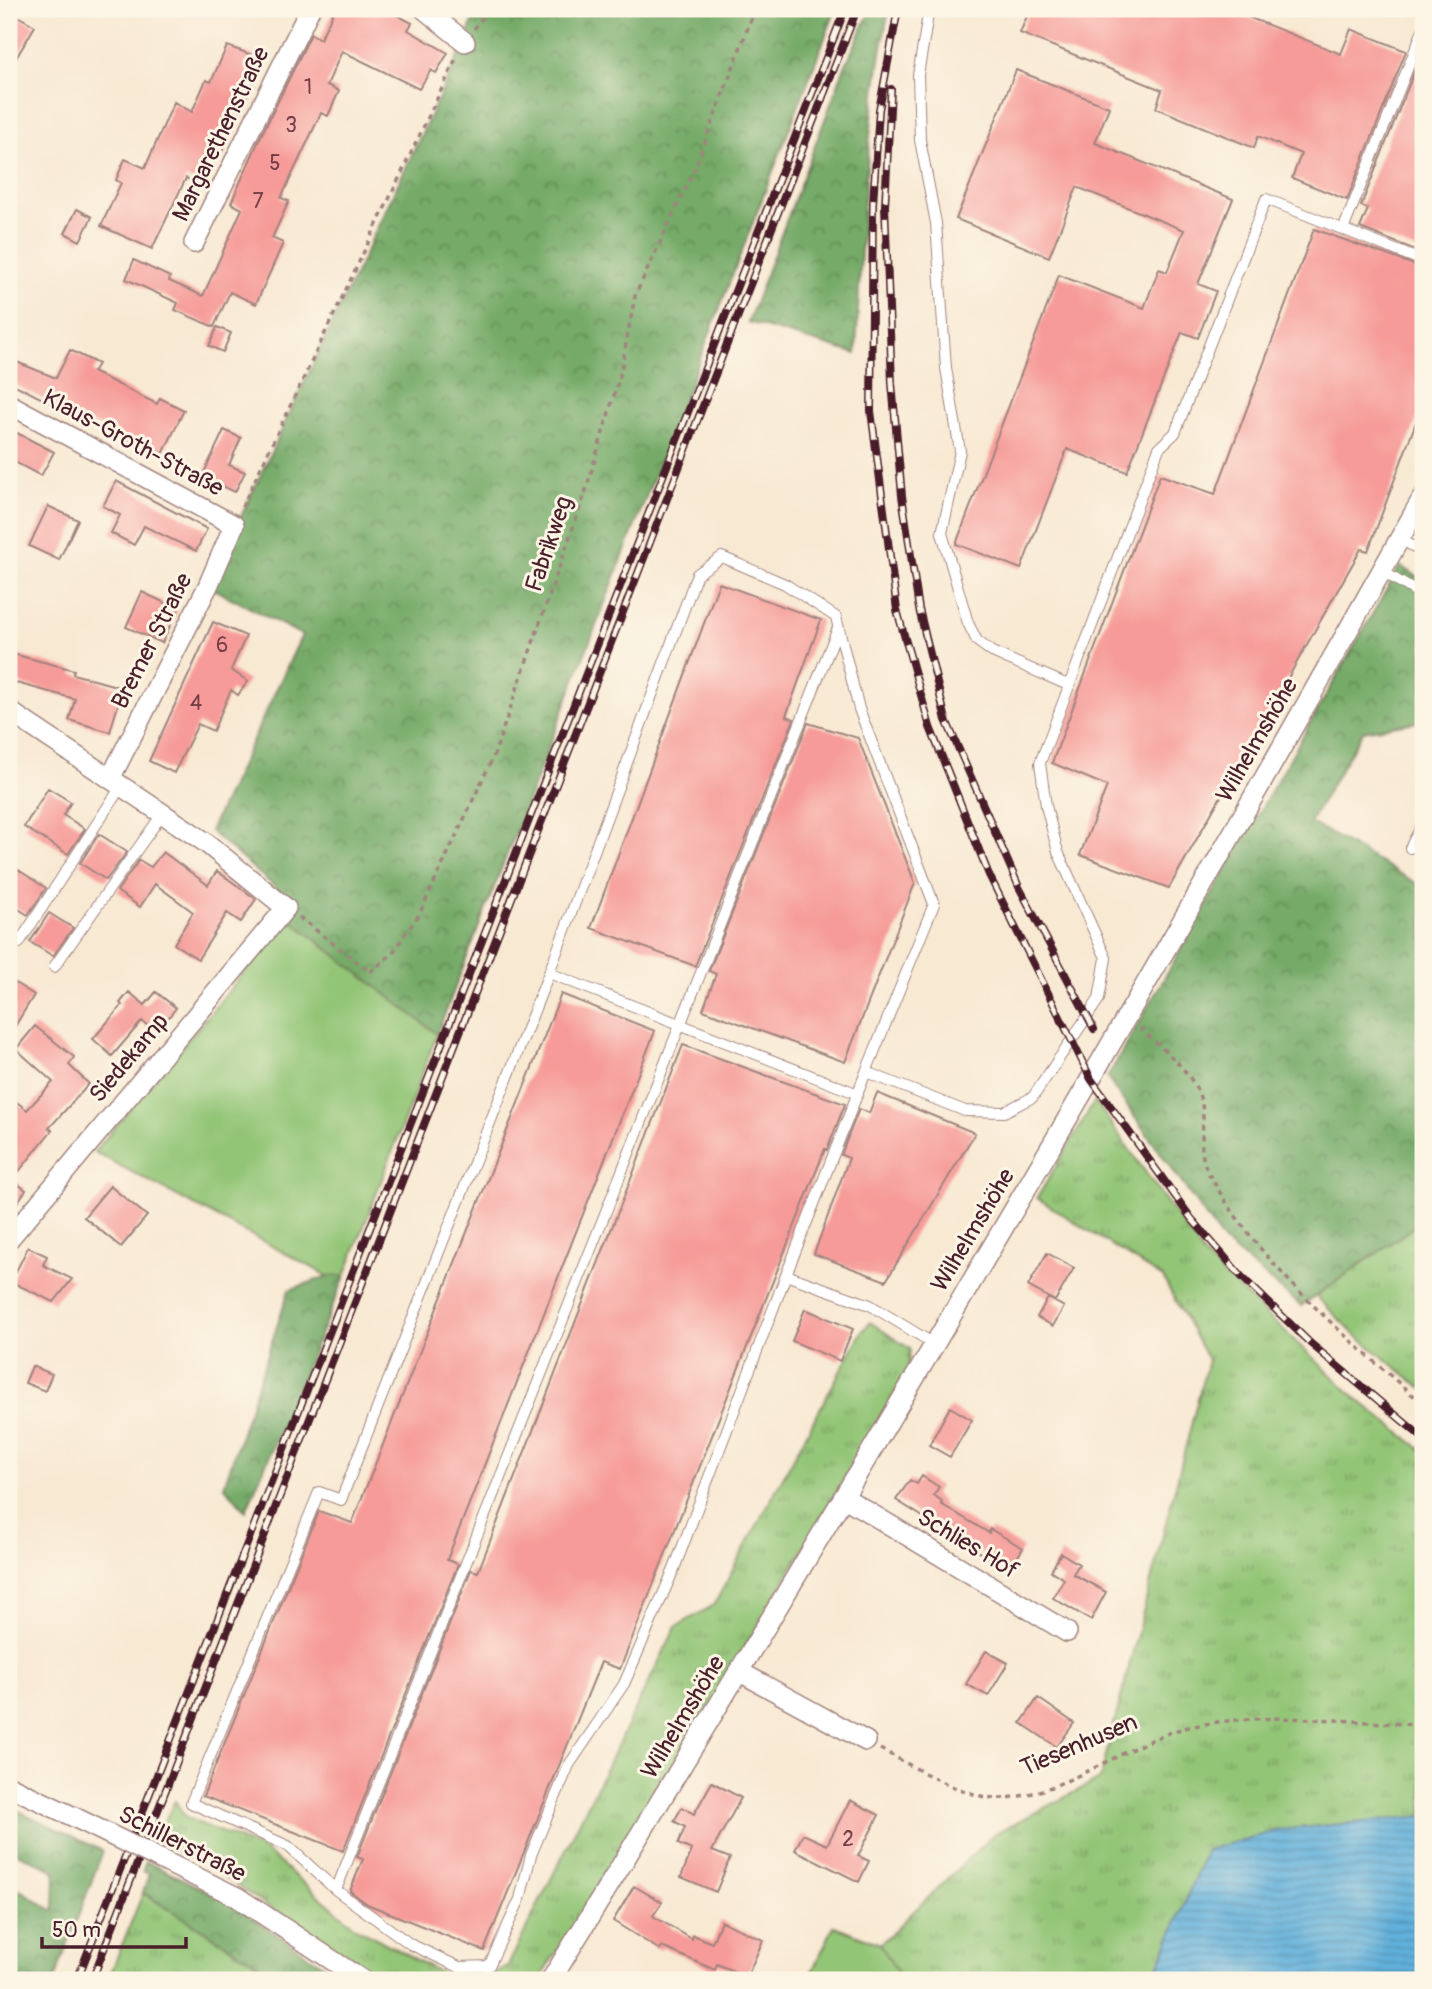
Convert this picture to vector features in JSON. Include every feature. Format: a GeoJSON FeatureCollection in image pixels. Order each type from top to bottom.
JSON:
{"type":"FeatureCollection","features":[{"type":"Feature","properties":{"kind":"street","name":"Margarethenstraße"},"geometry":{"type":"LineString","coordinates":[[194,243],[310,9]]}},
{"type":"Feature","properties":{"kind":"street"},"geometry":{"type":"LineString","coordinates":[[425,9],[465,42]]}},
{"type":"Feature","properties":{"kind":"street","name":"Klaus-Groth-Straße"},"geometry":{"type":"LineString","coordinates":[[9,404],[234,525]]}},
{"type":"Feature","properties":{"kind":"street","name":"Wilhelmshöhe"},"geometry":{"type":"LineString","coordinates":[[551,1980],[845,1498],[1128,1016],[1423,497]]}},
{"type":"Feature","properties":{"kind":"street","name":"Bremer Straße"},"geometry":{"type":"LineString","coordinates":[[117,781],[234,525]]}},
{"type":"Feature","properties":{"kind":"street"},"geometry":{"type":"LineString","coordinates":[[11,717],[117,781],[286,908]]}},
{"type":"Feature","properties":{"kind":"street","name":"Siedekamp"},"geometry":{"type":"LineString","coordinates":[[9,1239],[286,908]]}},
{"type":"Feature","properties":{"kind":"street","name":"Schlies Hof"},"geometry":{"type":"LineString","coordinates":[[845,1498],[1066,1632]]}},
{"type":"Feature","properties":{"kind":"street"},"geometry":{"type":"LineString","coordinates":[[740,1672],[866,1741]]}},
{"type":"Feature","properties":{"kind":"street","name":"Schillerstraße"},"geometry":{"type":"LineString","coordinates":[[9,1786],[237,1897],[362,1980]]}},
{"type":"Feature","properties":{"kind":"lane"},"geometry":{"type":"LineString","coordinates":[[929,9],[918,75],[920,140],[936,223],[946,368],[960,451],[942,533],[968,623],[977,641],[992,652],[1068,685]]}},
{"type":"Feature","properties":{"kind":"lane"},"geometry":{"type":"LineString","coordinates":[[1343,230],[1423,30]]}},
{"type":"Feature","properties":{"kind":"lane"},"geometry":{"type":"LineString","coordinates":[[866,1072],[965,1111],[1004,1112],[1033,1097],[1099,999],[1106,958],[1058,852],[1046,806],[1040,763],[1159,448],[1175,433],[1266,199],[1423,261]]}},
{"type":"Feature","properties":{"kind":"lane"},"geometry":{"type":"LineString","coordinates":[[1400,539],[1423,552]]}},
{"type":"Feature","properties":{"kind":"lane"},"geometry":{"type":"LineString","coordinates":[[722,557],[785,584],[836,617],[859,709],[934,904],[786,1275],[674,1569],[624,1684],[569,1765],[531,1855],[520,1899],[489,1966],[460,1967],[410,1944],[335,1890],[288,1846],[191,1803],[319,1492],[341,1500],[549,972],[697,574],[722,557]]}},
{"type":"Feature","properties":{"kind":"lane"},"geometry":{"type":"LineString","coordinates":[[1381,571],[1423,596]]}},
{"type":"Feature","properties":{"kind":"lane"},"geometry":{"type":"LineString","coordinates":[[335,1890],[838,628]]}},
{"type":"Feature","properties":{"kind":"lane"},"geometry":{"type":"LineString","coordinates":[[19,943],[117,781]]}},
{"type":"Feature","properties":{"kind":"lane"},"geometry":{"type":"LineString","coordinates":[[54,967],[163,813]]}},
{"type":"Feature","properties":{"kind":"lane"},"geometry":{"type":"LineString","coordinates":[[1410,848],[1423,823]]}},
{"type":"Feature","properties":{"kind":"lane"},"geometry":{"type":"LineString","coordinates":[[549,972],[858,1094]]}},
{"type":"Feature","properties":{"kind":"lane"},"geometry":{"type":"LineString","coordinates":[[786,1275],[870,1305],[934,1344]]}},
{"type":"Feature","properties":{"kind":"path","name":"Fabrikweg"},"geometry":{"type":"LineString","coordinates":[[286,908],[370,972],[391,955],[420,913],[494,755],[585,493],[620,375],[635,296],[695,168],[755,9]]}},
{"type":"Feature","properties":{"kind":"path"},"geometry":{"type":"LineString","coordinates":[[234,525],[465,42]]}},
{"type":"Feature","properties":{"kind":"path"},"geometry":{"type":"LineString","coordinates":[[1128,1016],[1190,1076],[1204,1115],[1201,1157],[1257,1245],[1326,1319],[1423,1404]]}},
{"type":"Feature","properties":{"kind":"path","name":"Tiesenhusen"},"geometry":{"type":"LineString","coordinates":[[866,1741],[956,1788],[983,1797],[1007,1799],[1034,1793],[1184,1729],[1274,1719],[1423,1725]]}},
{"type":"Feature","properties":{"kind":"green space"},"geometry":{"type":"Polygon","coordinates":[[[477,9],[836,9],[437,1034],[289,919],[298,907],[210,831],[302,635],[208,586],[465,42],[477,9]]]}},
{"type":"Feature","properties":{"kind":"green space"},"geometry":{"type":"Polygon","coordinates":[[[871,9],[889,9],[870,137],[856,354],[748,322],[844,69],[871,9]]]}},
{"type":"Feature","properties":{"kind":"green space"},"geometry":{"type":"Polygon","coordinates":[[[1400,566],[1423,580],[1423,721],[1363,731],[1310,822],[1423,887],[1423,1229],[1415,1226],[1301,1306],[1224,1242],[1107,1078],[1400,566]]]}},
{"type":"Feature","properties":{"kind":"green space"},"geometry":{"type":"Polygon","coordinates":[[[289,919],[437,1034],[345,1276],[328,1276],[94,1152],[289,919]]]}},
{"type":"Feature","properties":{"kind":"green space"},"geometry":{"type":"Polygon","coordinates":[[[1095,1101],[1207,1259],[1356,1398],[1423,1451],[1423,1816],[1206,1850],[1153,1980],[808,1980],[834,1926],[880,1944],[994,1834],[1100,1779],[1208,1360],[1163,1278],[1037,1198],[1095,1101]]]}},
{"type":"Feature","properties":{"kind":"green space"},"geometry":{"type":"Polygon","coordinates":[[[1415,1226],[1423,1229],[1423,1389],[1353,1333],[1316,1296],[1415,1226]]]}},
{"type":"Feature","properties":{"kind":"green space"},"geometry":{"type":"Polygon","coordinates":[[[328,1276],[345,1276],[246,1511],[224,1486],[289,1290],[328,1276]]]}},
{"type":"Feature","properties":{"kind":"green space"},"geometry":{"type":"Polygon","coordinates":[[[870,1322],[910,1349],[908,1370],[731,1672],[539,1980],[480,1980],[508,1966],[676,1627],[714,1605],[861,1333],[870,1322]]]}},
{"type":"Feature","properties":{"kind":"green space"},"geometry":{"type":"Polygon","coordinates":[[[175,1801],[186,1818],[263,1849],[357,1928],[443,1974],[479,1980],[378,1980],[200,1861],[155,1840],[175,1801]]]}},
{"type":"Feature","properties":{"kind":"green space"},"geometry":{"type":"Polygon","coordinates":[[[9,1806],[103,1851],[54,1980],[9,1980],[9,1883],[54,1911],[55,1871],[9,1849],[9,1806]]]}},
{"type":"Feature","properties":{"kind":"green space"},"geometry":{"type":"Polygon","coordinates":[[[145,1861],[224,1899],[345,1980],[284,1980],[143,1893],[149,1874],[143,1871],[145,1861]]]}},
{"type":"Feature","properties":{"kind":"green space"},"geometry":{"type":"Polygon","coordinates":[[[143,1893],[284,1980],[108,1980],[143,1893]]]}},
{"type":"Feature","properties":{"kind":"green space"},"geometry":{"type":"Polygon","coordinates":[[[834,1926],[880,1944],[902,1980],[808,1980],[834,1926]]]}},
{"type":"Feature","properties":{"kind":"water"},"geometry":{"type":"Polygon","coordinates":[[[1423,1816],[1423,1980],[1153,1980],[1206,1850],[1279,1830],[1423,1816]]]}},
{"type":"Feature","properties":{"kind":"building"},"geometry":{"type":"Polygon","coordinates":[[[335,9],[385,9],[412,23],[408,30],[448,53],[436,73],[431,70],[419,89],[342,51],[327,85],[339,91],[328,116],[321,113],[281,198],[289,201],[272,238],[283,243],[256,304],[230,292],[214,327],[175,310],[178,303],[126,279],[134,260],[170,277],[169,281],[203,296],[242,209],[231,203],[258,142],[311,34],[320,39],[335,9]]]}},
{"type":"Feature","properties":{"kind":"building"},"geometry":{"type":"Polygon","coordinates":[[[1030,9],[1228,9],[1341,54],[1351,29],[1406,51],[1347,200],[1292,178],[1301,154],[1258,136],[1254,148],[1156,108],[1162,90],[1020,33],[1030,9]]]}},
{"type":"Feature","properties":{"kind":"building"},"geometry":{"type":"Polygon","coordinates":[[[9,11],[35,26],[9,70],[9,11]]]}},
{"type":"Feature","properties":{"kind":"building"},"geometry":{"type":"Polygon","coordinates":[[[227,46],[263,59],[221,154],[218,152],[202,186],[186,178],[152,249],[101,226],[121,183],[116,180],[125,159],[145,168],[174,102],[192,112],[206,80],[211,82],[227,46]]]}},
{"type":"Feature","properties":{"kind":"building"},"geometry":{"type":"Polygon","coordinates":[[[1420,57],[1423,58],[1423,253],[1360,228],[1368,209],[1361,206],[1420,57]]]}},
{"type":"Feature","properties":{"kind":"building"},"geometry":{"type":"Polygon","coordinates":[[[1016,70],[1109,107],[1095,143],[1233,199],[1198,284],[1216,291],[1198,338],[1182,332],[1127,472],[1067,449],[1021,569],[956,544],[1059,275],[1144,308],[1159,269],[1167,272],[1184,230],[1077,187],[1049,257],[956,219],[1016,70]]]}},
{"type":"Feature","properties":{"kind":"building"},"geometry":{"type":"Polygon","coordinates":[[[77,209],[92,217],[80,241],[65,233],[77,209]]]}},
{"type":"Feature","properties":{"kind":"building"},"geometry":{"type":"Polygon","coordinates":[[[1314,229],[1423,268],[1423,403],[1368,551],[1361,549],[1169,888],[1080,855],[1107,786],[1052,763],[1160,475],[1215,494],[1314,229]]]}},
{"type":"Feature","properties":{"kind":"building"},"geometry":{"type":"Polygon","coordinates":[[[217,327],[231,333],[223,352],[209,346],[217,327]]]}},
{"type":"Feature","properties":{"kind":"building"},"geometry":{"type":"Polygon","coordinates":[[[70,350],[98,364],[93,372],[157,404],[160,398],[184,410],[163,454],[76,416],[9,382],[9,359],[56,378],[70,350]]]}},
{"type":"Feature","properties":{"kind":"building"},"geometry":{"type":"Polygon","coordinates":[[[224,430],[241,438],[229,465],[245,472],[235,492],[202,477],[224,430]]]}},
{"type":"Feature","properties":{"kind":"building"},"geometry":{"type":"Polygon","coordinates":[[[15,432],[54,452],[41,476],[9,459],[9,442],[15,432]]]}},
{"type":"Feature","properties":{"kind":"building"},"geometry":{"type":"Polygon","coordinates":[[[116,481],[207,529],[196,551],[144,526],[134,545],[111,533],[120,515],[103,506],[116,481]]]}},
{"type":"Feature","properties":{"kind":"building"},"geometry":{"type":"Polygon","coordinates":[[[48,506],[78,520],[59,560],[29,546],[48,506]]]}},
{"type":"Feature","properties":{"kind":"building"},"geometry":{"type":"Polygon","coordinates":[[[719,583],[821,620],[786,716],[794,719],[695,966],[591,928],[719,583]]]}},
{"type":"Feature","properties":{"kind":"building"},"geometry":{"type":"Polygon","coordinates":[[[142,592],[178,609],[162,643],[126,627],[142,592]]]}},
{"type":"Feature","properties":{"kind":"building"},"geometry":{"type":"Polygon","coordinates":[[[213,622],[246,636],[231,670],[248,681],[238,695],[231,690],[213,731],[198,724],[174,773],[149,761],[213,622]]]}},
{"type":"Feature","properties":{"kind":"building"},"geometry":{"type":"Polygon","coordinates":[[[9,653],[74,670],[73,674],[123,688],[110,732],[69,720],[75,699],[9,681],[9,653]]]}},
{"type":"Feature","properties":{"kind":"building"},"geometry":{"type":"Polygon","coordinates":[[[808,723],[858,738],[915,883],[845,1062],[703,1010],[716,974],[709,971],[808,723]]]}},
{"type":"Feature","properties":{"kind":"building"},"geometry":{"type":"Polygon","coordinates":[[[48,788],[71,802],[63,815],[85,829],[68,854],[24,827],[48,788]]]}},
{"type":"Feature","properties":{"kind":"building"},"geometry":{"type":"Polygon","coordinates":[[[99,834],[127,852],[106,880],[80,863],[99,834]]]}},
{"type":"Feature","properties":{"kind":"building"},"geometry":{"type":"Polygon","coordinates":[[[163,852],[208,885],[217,871],[256,899],[241,922],[227,913],[198,959],[174,944],[193,912],[155,884],[140,907],[117,891],[139,860],[151,867],[163,852]]]}},
{"type":"Feature","properties":{"kind":"building"},"geometry":{"type":"Polygon","coordinates":[[[17,869],[46,888],[28,915],[9,903],[9,881],[17,869]]]}},
{"type":"Feature","properties":{"kind":"building"},"geometry":{"type":"Polygon","coordinates":[[[49,913],[73,928],[53,956],[30,942],[49,913]]]}},
{"type":"Feature","properties":{"kind":"building"},"geometry":{"type":"Polygon","coordinates":[[[9,979],[34,995],[9,1036],[9,979]]]}},
{"type":"Feature","properties":{"kind":"building"},"geometry":{"type":"Polygon","coordinates":[[[129,992],[145,1005],[156,992],[176,1008],[156,1033],[142,1021],[112,1056],[93,1039],[122,1005],[120,1003],[129,992]]]}},
{"type":"Feature","properties":{"kind":"building"},"geometry":{"type":"Polygon","coordinates":[[[561,994],[655,1031],[447,1560],[458,1564],[343,1851],[203,1796],[319,1511],[352,1523],[561,994]]]}},
{"type":"Feature","properties":{"kind":"building"},"geometry":{"type":"Polygon","coordinates":[[[35,1026],[74,1057],[69,1065],[89,1084],[49,1128],[52,1130],[12,1180],[26,1190],[9,1214],[9,1096],[27,1110],[53,1082],[16,1049],[35,1026]]]}},
{"type":"Feature","properties":{"kind":"building"},"geometry":{"type":"Polygon","coordinates":[[[683,1045],[845,1104],[620,1669],[601,1662],[484,1951],[367,1904],[350,1891],[363,1859],[357,1857],[471,1570],[478,1572],[683,1045]]]}},
{"type":"Feature","properties":{"kind":"building"},"geometry":{"type":"Polygon","coordinates":[[[877,1093],[975,1133],[886,1281],[814,1254],[849,1158],[841,1155],[859,1109],[869,1113],[877,1093]]]}},
{"type":"Feature","properties":{"kind":"building"},"geometry":{"type":"Polygon","coordinates":[[[110,1186],[147,1216],[121,1247],[84,1217],[110,1186]]]}},
{"type":"Feature","properties":{"kind":"building"},"geometry":{"type":"Polygon","coordinates":[[[28,1247],[47,1256],[43,1265],[72,1279],[54,1302],[11,1282],[28,1247]]]}},
{"type":"Feature","properties":{"kind":"building"},"geometry":{"type":"Polygon","coordinates":[[[1047,1253],[1074,1268],[1055,1301],[1028,1286],[1047,1253]]]}},
{"type":"Feature","properties":{"kind":"building"},"geometry":{"type":"Polygon","coordinates":[[[1048,1298],[1064,1307],[1053,1326],[1037,1317],[1048,1298]]]}},
{"type":"Feature","properties":{"kind":"building"},"geometry":{"type":"Polygon","coordinates":[[[805,1309],[853,1329],[840,1361],[792,1341],[805,1309]]]}},
{"type":"Feature","properties":{"kind":"building"},"geometry":{"type":"Polygon","coordinates":[[[32,1366],[52,1374],[45,1391],[25,1383],[32,1366]]]}},
{"type":"Feature","properties":{"kind":"building"},"geometry":{"type":"Polygon","coordinates":[[[950,1407],[972,1420],[950,1457],[929,1445],[950,1407]]]}},
{"type":"Feature","properties":{"kind":"building"},"geometry":{"type":"Polygon","coordinates":[[[922,1476],[939,1487],[934,1495],[942,1501],[941,1504],[989,1533],[990,1529],[1023,1548],[1009,1571],[896,1500],[910,1480],[917,1484],[922,1476]]]}},
{"type":"Feature","properties":{"kind":"building"},"geometry":{"type":"Polygon","coordinates":[[[1061,1553],[1079,1564],[1073,1574],[1106,1592],[1091,1620],[1053,1598],[1064,1579],[1051,1571],[1061,1553]]]}},
{"type":"Feature","properties":{"kind":"building"},"geometry":{"type":"Polygon","coordinates":[[[986,1651],[1008,1663],[988,1696],[966,1684],[986,1651]]]}},
{"type":"Feature","properties":{"kind":"building"},"geometry":{"type":"Polygon","coordinates":[[[1038,1698],[1074,1723],[1057,1747],[1021,1723],[1038,1698]]]}},
{"type":"Feature","properties":{"kind":"building"},"geometry":{"type":"Polygon","coordinates":[[[712,1782],[741,1798],[712,1851],[730,1858],[716,1892],[681,1877],[692,1850],[678,1844],[685,1827],[674,1821],[682,1807],[694,1814],[712,1782]]]}},
{"type":"Feature","properties":{"kind":"building"},"geometry":{"type":"Polygon","coordinates":[[[850,1800],[879,1815],[858,1856],[869,1861],[859,1882],[795,1850],[803,1834],[827,1845],[850,1800]]]}},
{"type":"Feature","properties":{"kind":"building"},"geometry":{"type":"Polygon","coordinates":[[[634,1886],[662,1902],[653,1916],[692,1939],[693,1935],[712,1943],[721,1921],[763,1940],[747,1977],[717,1964],[715,1970],[662,1947],[660,1950],[613,1921],[634,1886]]]}},
{"type":"Feature","properties":{"kind":"railway"},"geometry":{"type":"LineString","coordinates":[[77,1980],[845,9]]}},
{"type":"Feature","properties":{"kind":"railway"},"geometry":{"type":"LineString","coordinates":[[92,1980],[857,9]]}},
{"type":"Feature","properties":{"kind":"railway"},"geometry":{"type":"LineString","coordinates":[[898,9],[879,110],[873,204],[871,411],[897,610],[930,727],[989,875],[1091,1079],[1191,1218],[1241,1276],[1310,1343],[1423,1438]]}},
{"type":"Feature","properties":{"kind":"railway"},"geometry":{"type":"LineString","coordinates":[[891,89],[885,206],[892,383],[902,496],[919,609],[946,720],[1019,887],[1094,1029]]}}]}
